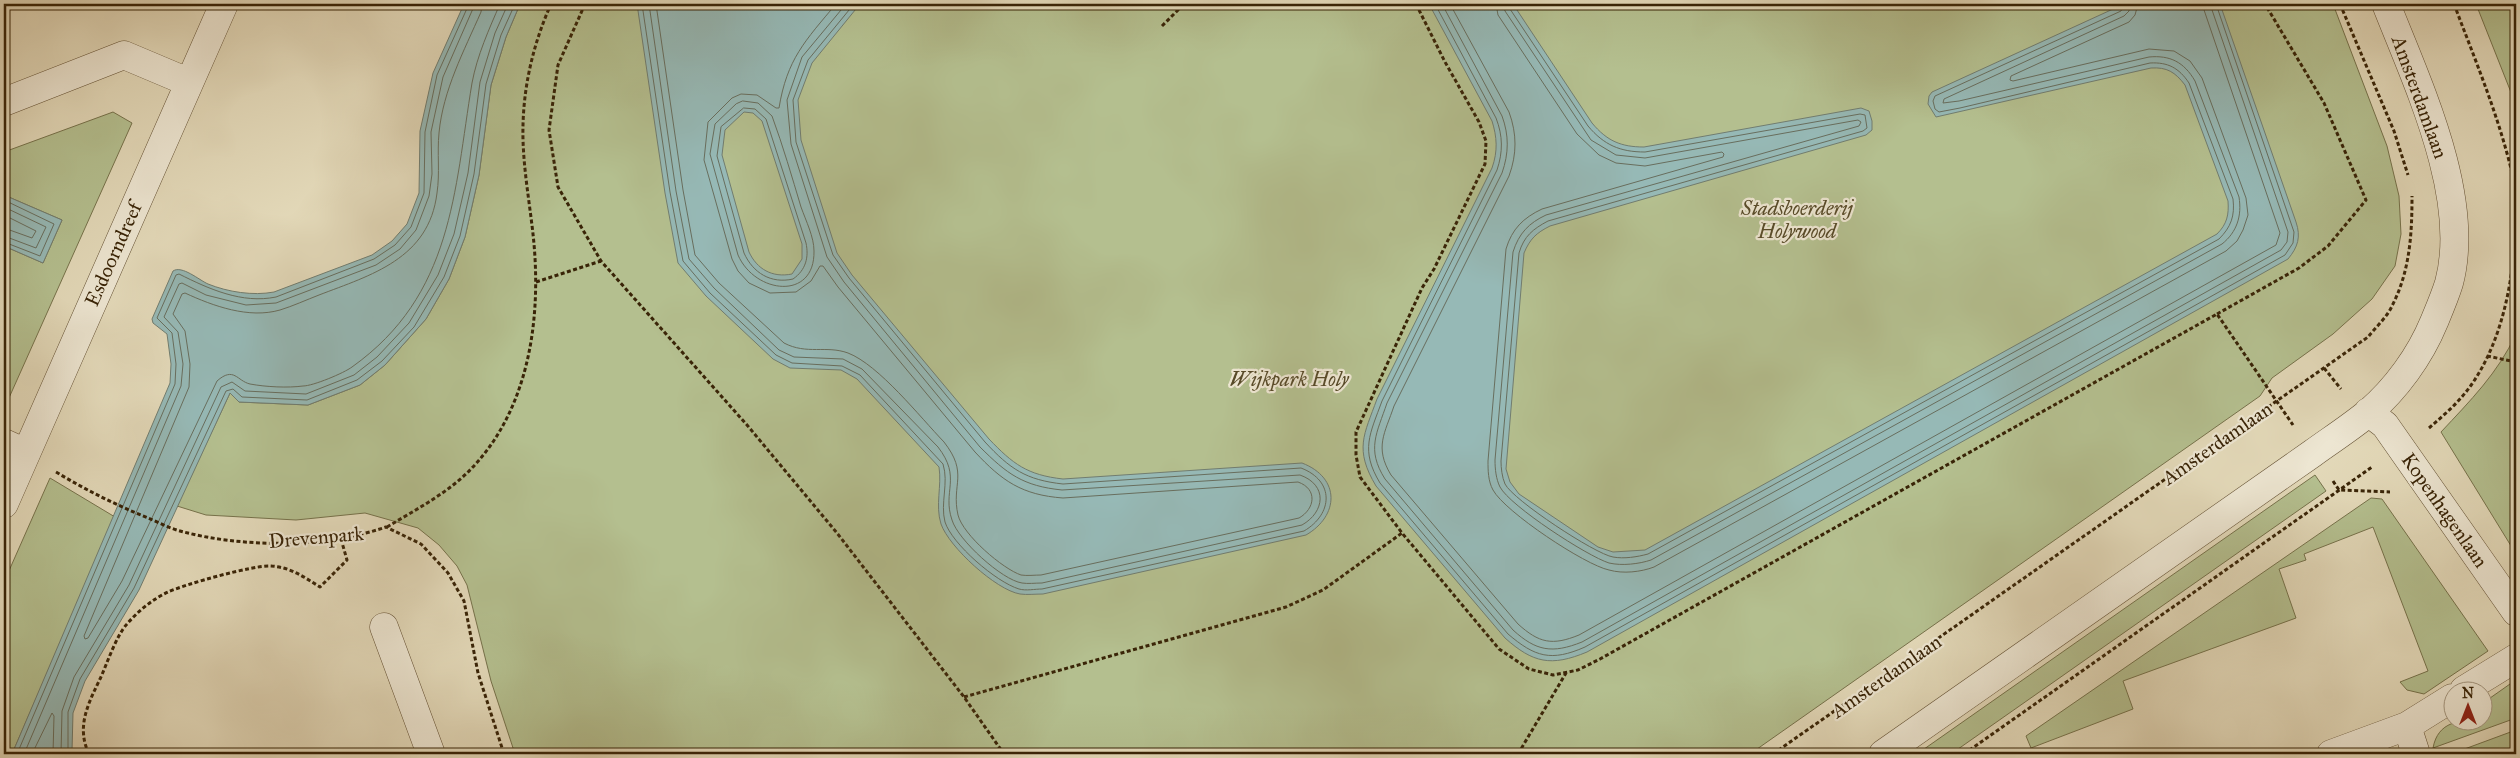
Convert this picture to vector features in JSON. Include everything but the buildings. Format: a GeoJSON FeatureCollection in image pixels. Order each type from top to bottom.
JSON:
{"type":"FeatureCollection","features":[{"type":"Feature","properties":{"kind":"street","name":"Esdoorndreef"},"geometry":{"type":"LineString","coordinates":[[4,504],[15,448],[224,4]]}},
{"type":"Feature","properties":{"kind":"street","name":"Amsterdamlaan"},"geometry":{"type":"LineString","coordinates":[[1883,754],[2305,459],[2368,412],[2394,385],[2425,345],[2449,282],[2454,243],[2453,212],[2444,164],[2427,110],[2386,4]]}},
{"type":"Feature","properties":{"kind":"street"},"geometry":{"type":"LineString","coordinates":[[4,102],[124,54],[188,82]]}},
{"type":"Feature","properties":{"kind":"street","name":"Kopenhagenlaan"},"geometry":{"type":"LineString","coordinates":[[2368,412],[2385,425],[2516,612]]}},
{"type":"Feature","properties":{"kind":"street"},"geometry":{"type":"LineString","coordinates":[[384,627],[431,754]]}},
{"type":"Feature","properties":{"kind":"street"},"geometry":{"type":"LineString","coordinates":[[2480,680],[2516,658]]}},
{"type":"Feature","properties":{"kind":"street"},"geometry":{"type":"LineString","coordinates":[[2331,754],[2407,726],[2442,704]]}},
{"type":"Feature","properties":{"kind":"street"},"geometry":{"type":"LineString","coordinates":[[2407,726],[2416,754]]}},
{"type":"Feature","properties":{"kind":"path"},"geometry":{"type":"LineString","coordinates":[[386,527],[432,499],[470,469],[501,432],[518,392],[530,348],[536,282],[523,127],[526,82],[551,4]]}},
{"type":"Feature","properties":{"kind":"path"},"geometry":{"type":"LineString","coordinates":[[585,4],[558,65],[549,130],[558,186],[600,261],[747,425],[831,526],[964,697],[1004,754]]}},
{"type":"Feature","properties":{"kind":"path"},"geometry":{"type":"LineString","coordinates":[[1162,26],[1184,4]]}},
{"type":"Feature","properties":{"kind":"path"},"geometry":{"type":"LineString","coordinates":[[1416,4],[1445,62],[1479,122],[1486,141],[1485,164],[1434,269],[1422,288],[1356,432],[1356,455],[1360,477],[1402,533],[1498,649],[1529,670],[1553,675],[1578,670],[1600,659],[2299,268],[2328,246],[2366,200],[2324,103],[2265,4]]}},
{"type":"Feature","properties":{"kind":"path","name":"Amsterdamlaan"},"geometry":{"type":"LineString","coordinates":[[2340,4],[2394,131],[2410,182]]}},
{"type":"Feature","properties":{"kind":"path"},"geometry":{"type":"LineString","coordinates":[[2454,4],[2497,117],[2509,154],[2516,191]]}},
{"type":"Feature","properties":{"kind":"path","name":"Amsterdamlaan"},"geometry":{"type":"LineString","coordinates":[[1773,754],[2368,337],[2392,308],[2407,269],[2412,228],[2412,191]]}},
{"type":"Feature","properties":{"kind":"path"},"geometry":{"type":"LineString","coordinates":[[536,282],[600,261]]}},
{"type":"Feature","properties":{"kind":"path"},"geometry":{"type":"LineString","coordinates":[[2217,314],[2277,401]]}},
{"type":"Feature","properties":{"kind":"path"},"geometry":{"type":"LineString","coordinates":[[2487,356],[2516,362]]}},
{"type":"Feature","properties":{"kind":"path","name":"Drevenpark"},"geometry":{"type":"LineString","coordinates":[[15,448],[108,501],[178,531],[230,542],[286,542],[341,539],[361,536],[386,527],[421,544],[448,573],[464,601],[478,673],[504,754]]}},
{"type":"Feature","properties":{"kind":"path"},"geometry":{"type":"LineString","coordinates":[[964,697],[1286,607],[1323,590],[1402,533]]}},
{"type":"Feature","properties":{"kind":"path"},"geometry":{"type":"LineString","coordinates":[[89,754],[85,745],[83,727],[86,710],[125,626],[148,604],[169,591],[252,567],[272,566],[292,570],[320,587],[347,560],[341,539]]}},
{"type":"Feature","properties":{"kind":"path"},"geometry":{"type":"LineString","coordinates":[[1518,754],[1566,672]]}},
{"type":"Feature","properties":{"kind":"green space","name":"Wijkpark Holy"},"geometry":{"type":"Polygon","coordinates":[[[520,4],[2333,4],[2387,146],[2399,196],[2401,234],[2395,266],[2372,299],[2333,334],[2272,378],[2260,396],[1750,754],[515,754],[491,681],[467,585],[457,566],[439,545],[418,528],[365,513],[296,520],[206,515],[177,506],[230,393],[239,402],[308,405],[360,385],[385,365],[426,319],[449,279],[465,237],[479,175],[491,85],[506,37],[520,4]]]}},
{"type":"Feature","properties":{"kind":"green space"},"geometry":{"type":"Polygon","coordinates":[[[2476,4],[2516,4],[2516,105],[2476,4]]]}},
{"type":"Feature","properties":{"kind":"green space"},"geometry":{"type":"Polygon","coordinates":[[[113,112],[132,123],[4,409],[4,246],[43,263],[62,220],[4,195],[4,152],[113,112]]]}},
{"type":"Feature","properties":{"kind":"green space"},"geometry":{"type":"Polygon","coordinates":[[[2516,334],[2516,554],[2441,432],[2473,398],[2492,374],[2516,334]]]}},
{"type":"Feature","properties":{"kind":"green space"},"geometry":{"type":"Polygon","coordinates":[[[2315,475],[2326,491],[1951,754],[1917,754],[2315,475]]]}},
{"type":"Feature","properties":{"kind":"green space"},"geometry":{"type":"Polygon","coordinates":[[[50,478],[115,517],[12,754],[4,754],[4,582],[50,478]]]}},
{"type":"Feature","properties":{"kind":"green space"},"geometry":{"type":"Polygon","coordinates":[[[2371,498],[2382,499],[2488,651],[2445,680],[2442,680],[2442,682],[2424,694],[2407,690],[2400,682],[2428,671],[2373,527],[2304,554],[2306,560],[2279,569],[2296,618],[2123,681],[2133,709],[2031,748],[2026,736],[2371,498]]]}},
{"type":"Feature","properties":{"kind":"green space"},"geometry":{"type":"Polygon","coordinates":[[[2510,684],[2516,692],[2516,718],[2492,727],[2492,697],[2510,684]]]}},
{"type":"Feature","properties":{"kind":"green space"},"geometry":{"type":"Polygon","coordinates":[[[2442,730],[2483,730],[2433,748],[2442,730]]]}},
{"type":"Feature","properties":{"kind":"green space"},"geometry":{"type":"Polygon","coordinates":[[[2516,730],[2516,754],[2451,754],[2516,730]]]}},
{"type":"Feature","properties":{"kind":"water"},"geometry":{"type":"Polygon","coordinates":[[[464,4],[520,4],[506,37],[491,85],[479,175],[465,237],[449,279],[426,319],[385,365],[360,385],[308,405],[239,402],[230,393],[139,590],[85,681],[73,713],[72,751],[74,754],[12,754],[170,383],[171,364],[167,334],[153,323],[152,319],[173,271],[186,271],[208,284],[224,289],[249,293],[274,292],[372,255],[392,241],[407,224],[419,193],[420,131],[433,73],[464,4]]]}},
{"type":"Feature","properties":{"kind":"water"},"geometry":{"type":"Polygon","coordinates":[[[637,4],[860,4],[812,63],[798,100],[801,140],[837,253],[852,275],[989,439],[1013,462],[1021,467],[1040,475],[1063,479],[1302,463],[1315,470],[1324,478],[1329,487],[1330,508],[1325,518],[1317,527],[1306,535],[1043,594],[1020,594],[1010,591],[974,566],[953,544],[939,517],[939,467],[857,379],[841,370],[790,368],[773,359],[706,296],[678,263],[665,193],[637,4]],[[744,112],[725,130],[722,155],[752,258],[766,271],[778,275],[792,274],[802,259],[802,244],[762,121],[753,113],[744,112]]]}},
{"type":"Feature","properties":{"kind":"water"},"geometry":{"type":"Polygon","coordinates":[[[1429,4],[1513,4],[1592,123],[1609,139],[1628,146],[1644,147],[1861,108],[1869,111],[1872,130],[1866,135],[1550,226],[1537,234],[1529,244],[1524,253],[1506,469],[1510,482],[1519,494],[1598,547],[1613,552],[1645,550],[2217,234],[2227,219],[2228,201],[2185,85],[2170,71],[2162,68],[2151,68],[1936,117],[1928,104],[1929,96],[1932,92],[2124,4],[2220,4],[2296,222],[2298,242],[2288,259],[1587,652],[1563,660],[1543,660],[1525,653],[1505,638],[1376,486],[1369,473],[1363,452],[1365,433],[1377,399],[1492,168],[1496,150],[1496,138],[1492,121],[1429,4]]]}},
{"type":"Feature","properties":{"kind":"water"},"geometry":{"type":"Polygon","coordinates":[[[4,195],[62,220],[43,263],[4,246],[4,195]]]}},
{"type":"Feature","properties":{"kind":"park label","name":"Stadsboerderij Holywood"},"geometry":{"type":"Point","coordinates":[1797,220]}}]}
